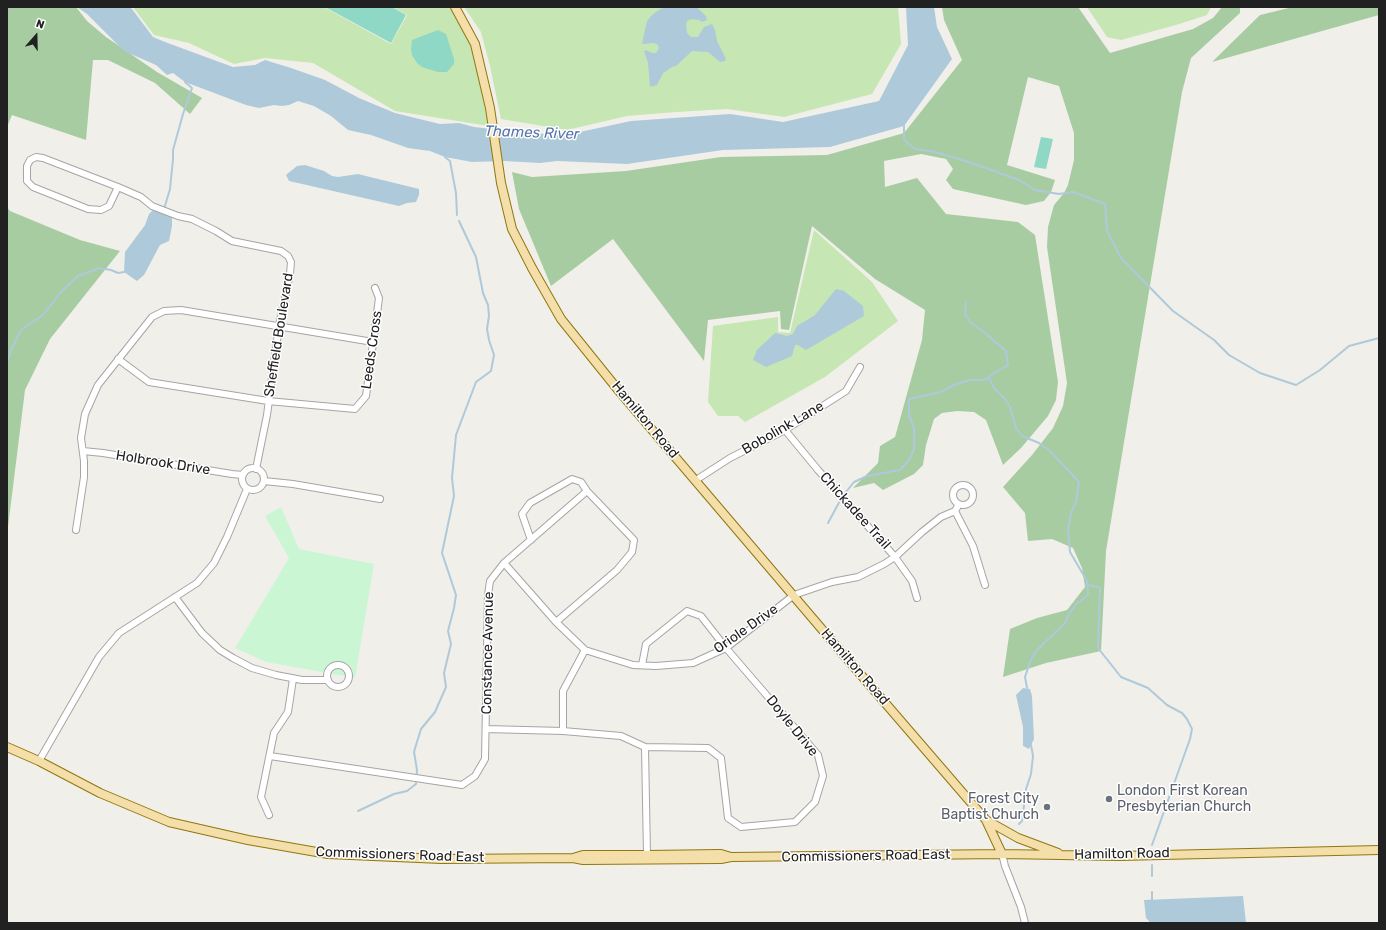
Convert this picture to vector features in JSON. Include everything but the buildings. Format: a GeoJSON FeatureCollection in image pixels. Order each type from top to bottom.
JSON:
{"type":"FeatureCollection","features":[{"type":"Feature","properties":{"kind":"main road","name":"Hamilton Road"},"geometry":{"type":"LineString","coordinates":[[455,7],[475,44],[490,108],[499,171],[512,229],[561,319],[615,386],[986,820],[1002,854],[1119,856],[1379,850]]}},
{"type":"Feature","properties":{"kind":"main road","name":"Commissioners Road East"},"geometry":{"type":"LineString","coordinates":[[7,747],[100,793],[169,822],[248,840],[328,854],[442,859],[573,858],[583,860],[1002,854]]}},
{"type":"Feature","properties":{"kind":"main road"},"geometry":{"type":"LineString","coordinates":[[986,820],[1018,838],[1062,855]]}},
{"type":"Feature","properties":{"kind":"main road","name":"Commissioners Road East"},"geometry":{"type":"LineString","coordinates":[[573,858],[584,855],[721,854],[731,857]]}},
{"type":"Feature","properties":{"kind":"street","name":"Sheffield Boulevard"},"geometry":{"type":"LineString","coordinates":[[118,187],[109,206],[101,210],[88,209],[33,187],[27,181],[27,166],[30,160],[36,157],[43,158],[118,187],[141,197],[152,206],[178,216],[192,219],[232,241],[281,251],[288,256],[291,262],[290,274],[279,326],[267,415],[256,468]]}},
{"type":"Feature","properties":{"kind":"street","name":"Leeds Cross"},"geometry":{"type":"LineString","coordinates":[[268,401],[282,401],[355,409],[366,396],[380,298],[375,288]]}},
{"type":"Feature","properties":{"kind":"street"},"geometry":{"type":"LineString","coordinates":[[76,530],[84,477],[84,461],[81,438],[85,414],[98,385],[152,317],[164,311],[180,310],[373,342]]}},
{"type":"Feature","properties":{"kind":"street"},"geometry":{"type":"LineString","coordinates":[[118,359],[149,382],[268,401]]}},
{"type":"Feature","properties":{"kind":"street","name":"Bobolink Lane"},"geometry":{"type":"LineString","coordinates":[[696,480],[730,458],[785,430],[846,391],[860,366]]}},
{"type":"Feature","properties":{"kind":"street","name":"Chickadee Trail"},"geometry":{"type":"LineString","coordinates":[[785,430],[818,470],[895,557],[912,581],[917,598]]}},
{"type":"Feature","properties":{"kind":"street","name":"Holbrook Drive"},"geometry":{"type":"LineString","coordinates":[[83,451],[243,475]]}},
{"type":"Feature","properties":{"kind":"street"},"geometry":{"type":"LineString","coordinates":[[256,468],[263,475],[264,481],[262,487],[256,490],[247,489],[242,481],[243,475],[250,469],[256,468]]}},
{"type":"Feature","properties":{"kind":"street"},"geometry":{"type":"LineString","coordinates":[[531,540],[522,514],[530,503],[572,479],[581,482],[587,492],[634,540],[632,552],[617,570],[556,622]]}},
{"type":"Feature","properties":{"kind":"street"},"geometry":{"type":"LineString","coordinates":[[264,481],[293,484],[380,499]]}},
{"type":"Feature","properties":{"kind":"street"},"geometry":{"type":"LineString","coordinates":[[38,761],[100,654],[119,633],[197,583],[214,563],[227,537],[247,489]]}},
{"type":"Feature","properties":{"kind":"street","name":"Constance Avenue"},"geometry":{"type":"LineString","coordinates":[[270,756],[462,785],[475,776],[485,759],[488,595],[490,581],[504,563],[587,492]]}},
{"type":"Feature","properties":{"kind":"street"},"geometry":{"type":"LineString","coordinates":[[959,504],[955,511],[973,546],[985,585]]}},
{"type":"Feature","properties":{"kind":"street","name":"Oriole Drive"},"geometry":{"type":"LineString","coordinates":[[504,563],[556,622],[585,650],[633,665],[656,666],[693,663],[726,648],[794,595],[832,582],[858,577],[884,564],[895,557],[941,517],[955,511]]}},
{"type":"Feature","properties":{"kind":"street"},"geometry":{"type":"LineString","coordinates":[[175,597],[196,627],[220,650],[252,668],[293,679],[328,680]]}},
{"type":"Feature","properties":{"kind":"street","name":"Doyle Drive"},"geometry":{"type":"LineString","coordinates":[[486,729],[563,731],[621,736],[645,747],[708,748],[721,758],[728,818],[741,827],[796,822],[815,802],[823,776],[818,755],[700,616],[687,611],[646,644],[642,665]]}},
{"type":"Feature","properties":{"kind":"street"},"geometry":{"type":"LineString","coordinates":[[563,731],[563,691],[585,650]]}},
{"type":"Feature","properties":{"kind":"street"},"geometry":{"type":"LineString","coordinates":[[269,815],[261,797],[274,733],[288,712],[293,679]]}},
{"type":"Feature","properties":{"kind":"street"},"geometry":{"type":"LineString","coordinates":[[645,747],[647,855]]}},
{"type":"Feature","properties":{"kind":"street"},"geometry":{"type":"LineString","coordinates":[[1002,854],[1005,866],[1021,907],[1025,923]]}},
{"type":"Feature","properties":{"kind":"green space"},"geometry":{"type":"Polygon","coordinates":[[[7,7],[76,7],[87,21],[106,37],[157,72],[202,98],[190,114],[155,83],[108,60],[93,60],[86,140],[12,115],[7,127],[7,7]]]}},
{"type":"Feature","properties":{"kind":"green space"},"geometry":{"type":"Polygon","coordinates":[[[133,7],[324,7],[391,44],[407,15],[393,7],[450,7],[471,45],[489,126],[395,111],[313,63],[265,58],[234,64],[189,43],[154,35],[133,7]]]}},
{"type":"Feature","properties":{"kind":"green space"},"geometry":{"type":"Polygon","coordinates":[[[325,7],[392,7],[406,15],[391,43],[325,7]]]}},
{"type":"Feature","properties":{"kind":"green space"},"geometry":{"type":"Polygon","coordinates":[[[464,7],[898,7],[901,44],[872,94],[784,117],[727,109],[676,112],[627,116],[567,130],[501,119],[481,32],[464,7]]]}},
{"type":"Feature","properties":{"kind":"green space"},"geometry":{"type":"Polygon","coordinates":[[[942,7],[1078,7],[1110,53],[1193,29],[1213,18],[1222,7],[1240,7],[1240,13],[1191,58],[1182,92],[1106,551],[1101,651],[1046,663],[1003,677],[1010,629],[1037,618],[1067,610],[1085,587],[1082,568],[1073,548],[1052,539],[1028,541],[1025,513],[1003,487],[1032,455],[1053,428],[1063,406],[1067,383],[1047,247],[1048,227],[1054,205],[1064,193],[1068,185],[1074,160],[1074,133],[1059,86],[1028,77],[1007,165],[1055,180],[1051,192],[1044,201],[1026,205],[953,189],[946,180],[953,169],[946,159],[921,154],[884,161],[885,187],[917,178],[946,214],[1018,222],[1035,235],[1058,382],[1056,400],[1048,416],[1021,448],[1003,465],[986,420],[974,412],[957,411],[942,413],[934,419],[926,445],[923,465],[914,474],[883,490],[874,483],[853,488],[878,463],[880,446],[895,437],[922,340],[925,310],[875,279],[812,226],[789,330],[781,329],[780,311],[708,320],[704,361],[613,239],[551,286],[519,209],[512,172],[532,177],[626,171],[721,157],[827,155],[904,133],[962,60],[944,20],[942,7]]]}},
{"type":"Feature","properties":{"kind":"green space"},"geometry":{"type":"Polygon","coordinates":[[[1087,7],[1211,7],[1207,15],[1121,40],[1107,37],[1087,7]]]}},
{"type":"Feature","properties":{"kind":"green space"},"geometry":{"type":"Polygon","coordinates":[[[1293,7],[1379,7],[1379,15],[1212,62],[1260,15],[1293,7]]]}},
{"type":"Feature","properties":{"kind":"green space"},"geometry":{"type":"Polygon","coordinates":[[[438,30],[446,34],[454,59],[454,64],[447,72],[438,72],[422,67],[417,63],[412,55],[412,40],[438,30]]]}},
{"type":"Feature","properties":{"kind":"green space"},"geometry":{"type":"Polygon","coordinates":[[[1041,137],[1053,139],[1046,169],[1034,167],[1041,137]]]}},
{"type":"Feature","properties":{"kind":"green space"},"geometry":{"type":"Polygon","coordinates":[[[7,207],[10,211],[80,240],[120,251],[50,339],[25,390],[7,535],[7,207]]]}},
{"type":"Feature","properties":{"kind":"green space"},"geometry":{"type":"Polygon","coordinates":[[[814,230],[872,282],[898,321],[825,377],[745,422],[738,416],[718,416],[708,402],[713,326],[778,317],[778,332],[790,333],[814,230]]]}},
{"type":"Feature","properties":{"kind":"green space"},"geometry":{"type":"Polygon","coordinates":[[[281,507],[299,549],[374,564],[355,678],[266,662],[235,648],[289,558],[265,516],[281,507]]]}},
{"type":"Feature","properties":{"kind":"water"},"geometry":{"type":"Polygon","coordinates":[[[77,7],[129,7],[153,37],[165,42],[233,67],[255,65],[265,60],[291,68],[325,80],[359,98],[395,113],[440,124],[459,123],[474,127],[528,133],[566,135],[631,121],[730,114],[783,122],[879,101],[908,45],[906,7],[934,7],[937,27],[952,59],[904,126],[830,147],[723,150],[627,164],[557,161],[540,163],[504,161],[472,162],[445,157],[430,151],[408,148],[371,135],[348,130],[331,116],[314,106],[298,101],[289,105],[274,105],[259,108],[246,105],[185,82],[173,73],[167,75],[156,65],[124,51],[87,14],[77,7]]]}},
{"type":"Feature","properties":{"kind":"water"},"geometry":{"type":"Polygon","coordinates":[[[667,7],[696,7],[701,11],[706,16],[707,20],[702,22],[691,19],[687,21],[687,33],[691,37],[698,37],[704,27],[712,24],[717,41],[726,59],[725,61],[720,62],[708,52],[692,51],[676,66],[663,73],[657,85],[650,87],[648,63],[644,51],[646,50],[656,53],[659,48],[658,45],[654,43],[642,44],[643,39],[647,21],[660,9],[667,7]]]}},
{"type":"Feature","properties":{"kind":"water"},"geometry":{"type":"Polygon","coordinates":[[[305,165],[324,171],[332,176],[338,177],[358,174],[419,189],[419,195],[416,202],[399,206],[289,181],[286,175],[297,166],[305,165]]]}},
{"type":"Feature","properties":{"kind":"water"},"geometry":{"type":"Polygon","coordinates":[[[156,207],[172,215],[172,226],[169,241],[160,245],[144,275],[137,281],[124,272],[125,252],[145,225],[149,214],[156,207]]]}},
{"type":"Feature","properties":{"kind":"water"},"geometry":{"type":"Polygon","coordinates":[[[836,289],[844,291],[863,306],[864,316],[806,350],[798,345],[795,345],[792,356],[766,367],[753,360],[757,350],[775,333],[787,336],[793,334],[797,326],[815,315],[836,289]]]}},
{"type":"Feature","properties":{"kind":"water"},"geometry":{"type":"Polygon","coordinates":[[[1023,688],[1030,689],[1032,696],[1034,739],[1029,749],[1023,746],[1023,727],[1016,695],[1023,688]]]}},
{"type":"Feature","properties":{"kind":"water"},"geometry":{"type":"Polygon","coordinates":[[[1243,896],[1246,923],[1151,923],[1146,918],[1144,900],[1243,896]]]}},
{"type":"Feature","properties":{"kind":"waterway"},"geometry":{"type":"LineString","coordinates":[[164,209],[170,189],[173,150],[192,88],[185,82]]}},
{"type":"Feature","properties":{"kind":"waterway"},"geometry":{"type":"LineString","coordinates":[[904,126],[904,140],[915,149],[935,152],[972,163],[1019,180],[1035,190],[1059,194],[1073,192],[1105,204],[1107,231],[1121,258],[1173,311],[1214,340],[1229,355],[1260,373],[1296,385],[1320,370],[1349,346],[1379,338]]}},
{"type":"Feature","properties":{"kind":"waterway"},"geometry":{"type":"LineString","coordinates":[[445,157],[450,161],[456,193],[457,215]]}},
{"type":"Feature","properties":{"kind":"waterway"},"geometry":{"type":"LineString","coordinates":[[358,811],[394,794],[407,791],[416,784],[417,770],[414,752],[416,745],[421,729],[435,712],[446,687],[444,673],[451,644],[448,631],[456,595],[442,553],[454,496],[452,478],[456,435],[476,382],[491,371],[494,355],[487,329],[489,316],[488,305],[483,293],[476,257],[459,221]]}},
{"type":"Feature","properties":{"kind":"waterway"},"geometry":{"type":"LineString","coordinates":[[7,362],[21,330],[43,315],[61,292],[78,276],[99,268],[118,273],[124,272]]}},
{"type":"Feature","properties":{"kind":"waterway"},"geometry":{"type":"LineString","coordinates":[[828,523],[842,497],[854,482],[867,476],[900,470],[909,460],[914,449],[914,428],[909,416],[909,399],[941,392],[954,385],[969,380],[983,380],[989,378],[988,377],[1008,365],[1006,351],[971,323],[965,314],[966,302]]}},
{"type":"Feature","properties":{"kind":"waterway"},"geometry":{"type":"LineString","coordinates":[[989,378],[994,388],[1005,399],[1010,407],[1016,428],[1022,436],[1039,443],[1050,451],[1079,482],[1076,502],[1071,513],[1068,530],[1070,552],[1087,581],[1088,594],[1080,602],[1078,602],[1069,614],[1065,623],[1036,651],[1030,662],[1025,677],[1027,688]]}},
{"type":"Feature","properties":{"kind":"waterway"},"geometry":{"type":"LineString","coordinates":[[1086,584],[1100,588],[1098,648],[1121,677],[1148,688],[1167,705],[1182,713],[1192,729],[1190,739],[1152,845]]}},
{"type":"Feature","properties":{"kind":"waterway"},"geometry":{"type":"LineString","coordinates":[[1019,824],[1022,821],[1026,789],[1031,774],[1033,756],[1031,745]]}},
{"type":"Feature","properties":{"kind":"waterway"},"geometry":{"type":"LineString","coordinates":[[1152,865],[1152,876]]}},
{"type":"Feature","properties":{"kind":"waterway"},"geometry":{"type":"LineString","coordinates":[[1152,892],[1152,900]]}},
{"type":"Feature","properties":{"kind":"place","name":"London First Korean Presbyterian Church"},"geometry":{"type":"Point","coordinates":[1109,799]}},
{"type":"Feature","properties":{"kind":"place","name":"Forest City Baptist Church"},"geometry":{"type":"Point","coordinates":[1047,807]}},
{"type":"Feature","properties":{"kind":"water label","name":"Thames River"},"geometry":{"type":"Point","coordinates":[532,133]}}]}
